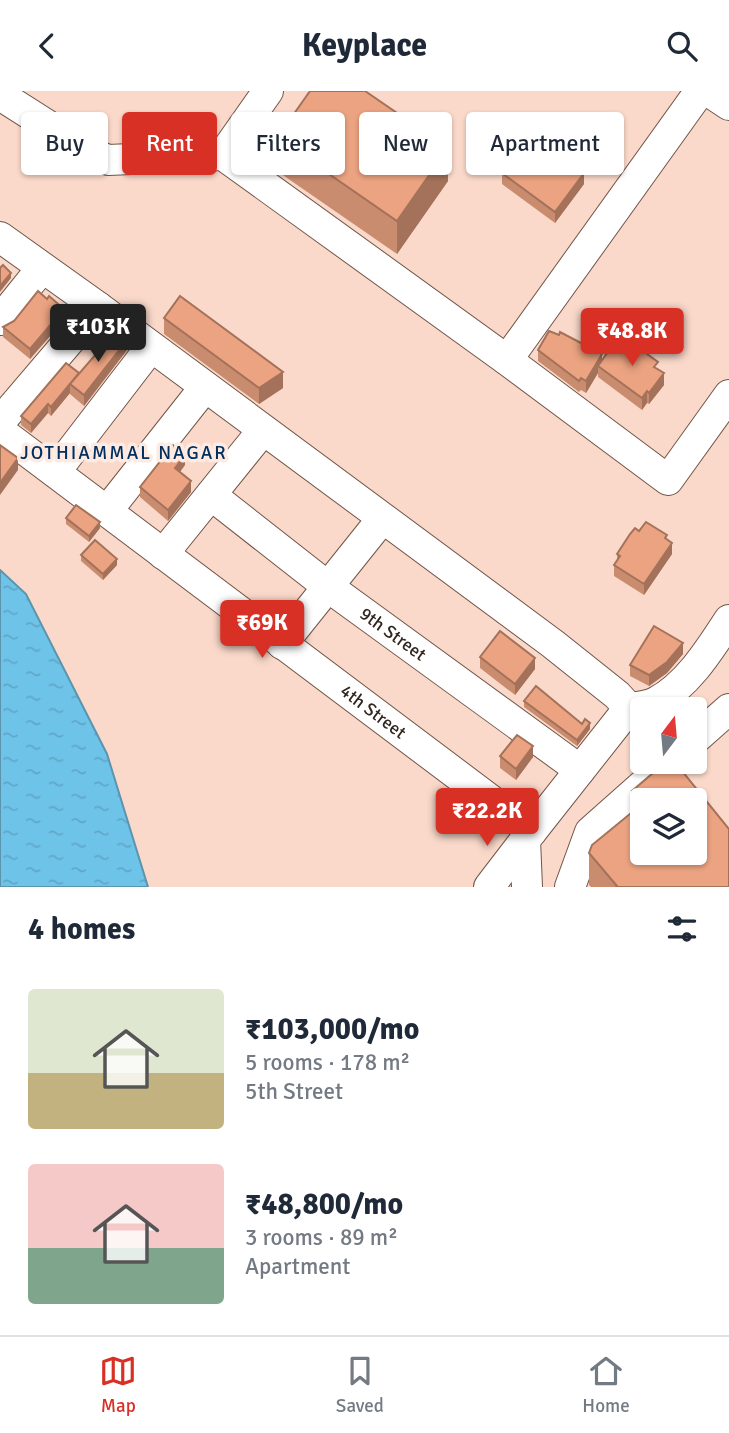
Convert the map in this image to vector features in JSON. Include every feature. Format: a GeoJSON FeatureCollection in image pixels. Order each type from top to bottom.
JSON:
{"type":"FeatureCollection","features":[{"type":"Feature","properties":{"kind":"street"},"geometry":{"type":"LineString","coordinates":[[223,155],[268,91]]}},
{"type":"Feature","properties":{"kind":"street"},"geometry":{"type":"LineString","coordinates":[[507,359],[700,91]]}},
{"type":"Feature","properties":{"kind":"street"},"geometry":{"type":"LineString","coordinates":[[708,91],[729,106]]}},
{"type":"Feature","properties":{"kind":"street"},"geometry":{"type":"LineString","coordinates":[[0,95],[92,153],[108,160],[223,155],[507,359],[668,480],[729,395]]}},
{"type":"Feature","properties":{"kind":"street"},"geometry":{"type":"LineString","coordinates":[[0,237],[553,644],[617,695],[629,708]]}},
{"type":"Feature","properties":{"kind":"street"},"geometry":{"type":"LineString","coordinates":[[0,320],[42,268]]}},
{"type":"Feature","properties":{"kind":"street"},"geometry":{"type":"LineString","coordinates":[[0,422],[98,307]]}},
{"type":"Feature","properties":{"kind":"street"},"geometry":{"type":"LineString","coordinates":[[55,472],[151,347]]}},
{"type":"Feature","properties":{"kind":"street"},"geometry":{"type":"LineString","coordinates":[[107,511],[205,387]]}},
{"type":"Feature","properties":{"kind":"street"},"geometry":{"type":"LineString","coordinates":[[163,554],[263,430]]}},
{"type":"Feature","properties":{"kind":"street","name":"4th Street"},"geometry":{"type":"LineString","coordinates":[[0,431],[282,644],[528,836]]}},
{"type":"Feature","properties":{"kind":"street","name":"9th Street"},"geometry":{"type":"LineString","coordinates":[[211,495],[327,586],[580,770]]}},
{"type":"Feature","properties":{"kind":"street"},"geometry":{"type":"LineString","coordinates":[[282,644],[382,519]]}},
{"type":"Feature","properties":{"kind":"street"},"geometry":{"type":"LineString","coordinates":[[489,887],[629,708],[655,703],[682,682],[704,658],[729,620]]}},
{"type":"Feature","properties":{"kind":"street"},"geometry":{"type":"LineString","coordinates":[[707,728],[729,709]]}},
{"type":"Feature","properties":{"kind":"street"},"geometry":{"type":"LineString","coordinates":[[570,887],[590,832],[655,774]]}},
{"type":"Feature","properties":{"kind":"street"},"geometry":{"type":"LineString","coordinates":[[527,887],[528,836]]}},
{"type":"Feature","properties":{"kind":"water"},"geometry":{"type":"Polygon","coordinates":[[[0,570],[26,594],[107,754],[148,887],[0,887],[0,570]]]}},
{"type":"Feature","properties":{"kind":"building"},"geometry":{"type":"Polygon","coordinates":[[[310,91],[365,91],[396,112],[359,112],[359,175],[429,175],[397,221],[330,175],[345,175],[345,112],[295,112],[310,91]]]}},
{"type":"Feature","properties":{"kind":"building"},"geometry":{"type":"Polygon","coordinates":[[[505,175],[583,175],[555,212],[505,175]]]}},
{"type":"Feature","properties":{"kind":"building"},"geometry":{"type":"Polygon","coordinates":[[[3,265],[11,273],[0,286],[0,268],[3,265]]]}},
{"type":"Feature","properties":{"kind":"building"},"geometry":{"type":"Polygon","coordinates":[[[38,291],[47,299],[49,296],[64,309],[30,349],[3,327],[14,321],[38,291]]]}},
{"type":"Feature","properties":{"kind":"building"},"geometry":{"type":"Polygon","coordinates":[[[180,296],[283,372],[259,388],[164,318],[180,296]]]}},
{"type":"Feature","properties":{"kind":"building"},"geometry":{"type":"Polygon","coordinates":[[[116,331],[127,340],[84,395],[70,384],[116,331]]]}},
{"type":"Feature","properties":{"kind":"building"},"geometry":{"type":"Polygon","coordinates":[[[549,331],[559,335],[560,332],[602,354],[586,381],[581,378],[579,381],[538,350],[549,331]]]}},
{"type":"Feature","properties":{"kind":"building"},"geometry":{"type":"Polygon","coordinates":[[[621,340],[630,346],[632,343],[658,362],[654,367],[664,373],[642,398],[598,366],[612,346],[615,349],[621,340]]]}},
{"type":"Feature","properties":{"kind":"building"},"geometry":{"type":"Polygon","coordinates":[[[66,363],[79,373],[51,407],[48,404],[31,424],[21,416],[66,363]]]}},
{"type":"Feature","properties":{"kind":"building"},"geometry":{"type":"Polygon","coordinates":[[[0,445],[18,458],[0,483],[0,445]]]}},
{"type":"Feature","properties":{"kind":"building"},"geometry":{"type":"Polygon","coordinates":[[[173,445],[185,455],[175,468],[191,481],[168,510],[140,487],[173,445]]]}},
{"type":"Feature","properties":{"kind":"building"},"geometry":{"type":"Polygon","coordinates":[[[76,505],[100,522],[89,536],[66,518],[76,505]]]}},
{"type":"Feature","properties":{"kind":"building"},"geometry":{"type":"Polygon","coordinates":[[[646,522],[667,535],[665,538],[672,543],[644,584],[614,565],[620,556],[617,554],[630,534],[635,528],[639,531],[646,522]]]}},
{"type":"Feature","properties":{"kind":"building"},"geometry":{"type":"Polygon","coordinates":[[[95,540],[117,559],[103,574],[81,555],[95,540]]]}},
{"type":"Feature","properties":{"kind":"building"},"geometry":{"type":"Polygon","coordinates":[[[654,626],[683,643],[667,662],[649,675],[630,665],[654,626]]]}},
{"type":"Feature","properties":{"kind":"building"},"geometry":{"type":"Polygon","coordinates":[[[500,631],[535,658],[515,684],[480,657],[500,631]]]}},
{"type":"Feature","properties":{"kind":"building"},"geometry":{"type":"Polygon","coordinates":[[[536,686],[582,724],[585,719],[590,723],[577,740],[524,701],[536,686]]]}},
{"type":"Feature","properties":{"kind":"building"},"geometry":{"type":"Polygon","coordinates":[[[517,735],[533,746],[516,769],[500,756],[517,735]]]}},
{"type":"Feature","properties":{"kind":"building"},"geometry":{"type":"Polygon","coordinates":[[[652,774],[685,774],[696,788],[636,788],[652,774]]]}},
{"type":"Feature","properties":{"kind":"building"},"geometry":{"type":"Polygon","coordinates":[[[707,802],[729,829],[729,887],[616,887],[589,853],[592,845],[630,814],[630,865],[707,865],[707,802]]]}},
{"type":"Feature","properties":{"kind":"district","name":"JOTHIAMMAL NAGAR"},"geometry":{"type":"Point","coordinates":[124,452]}}]}
